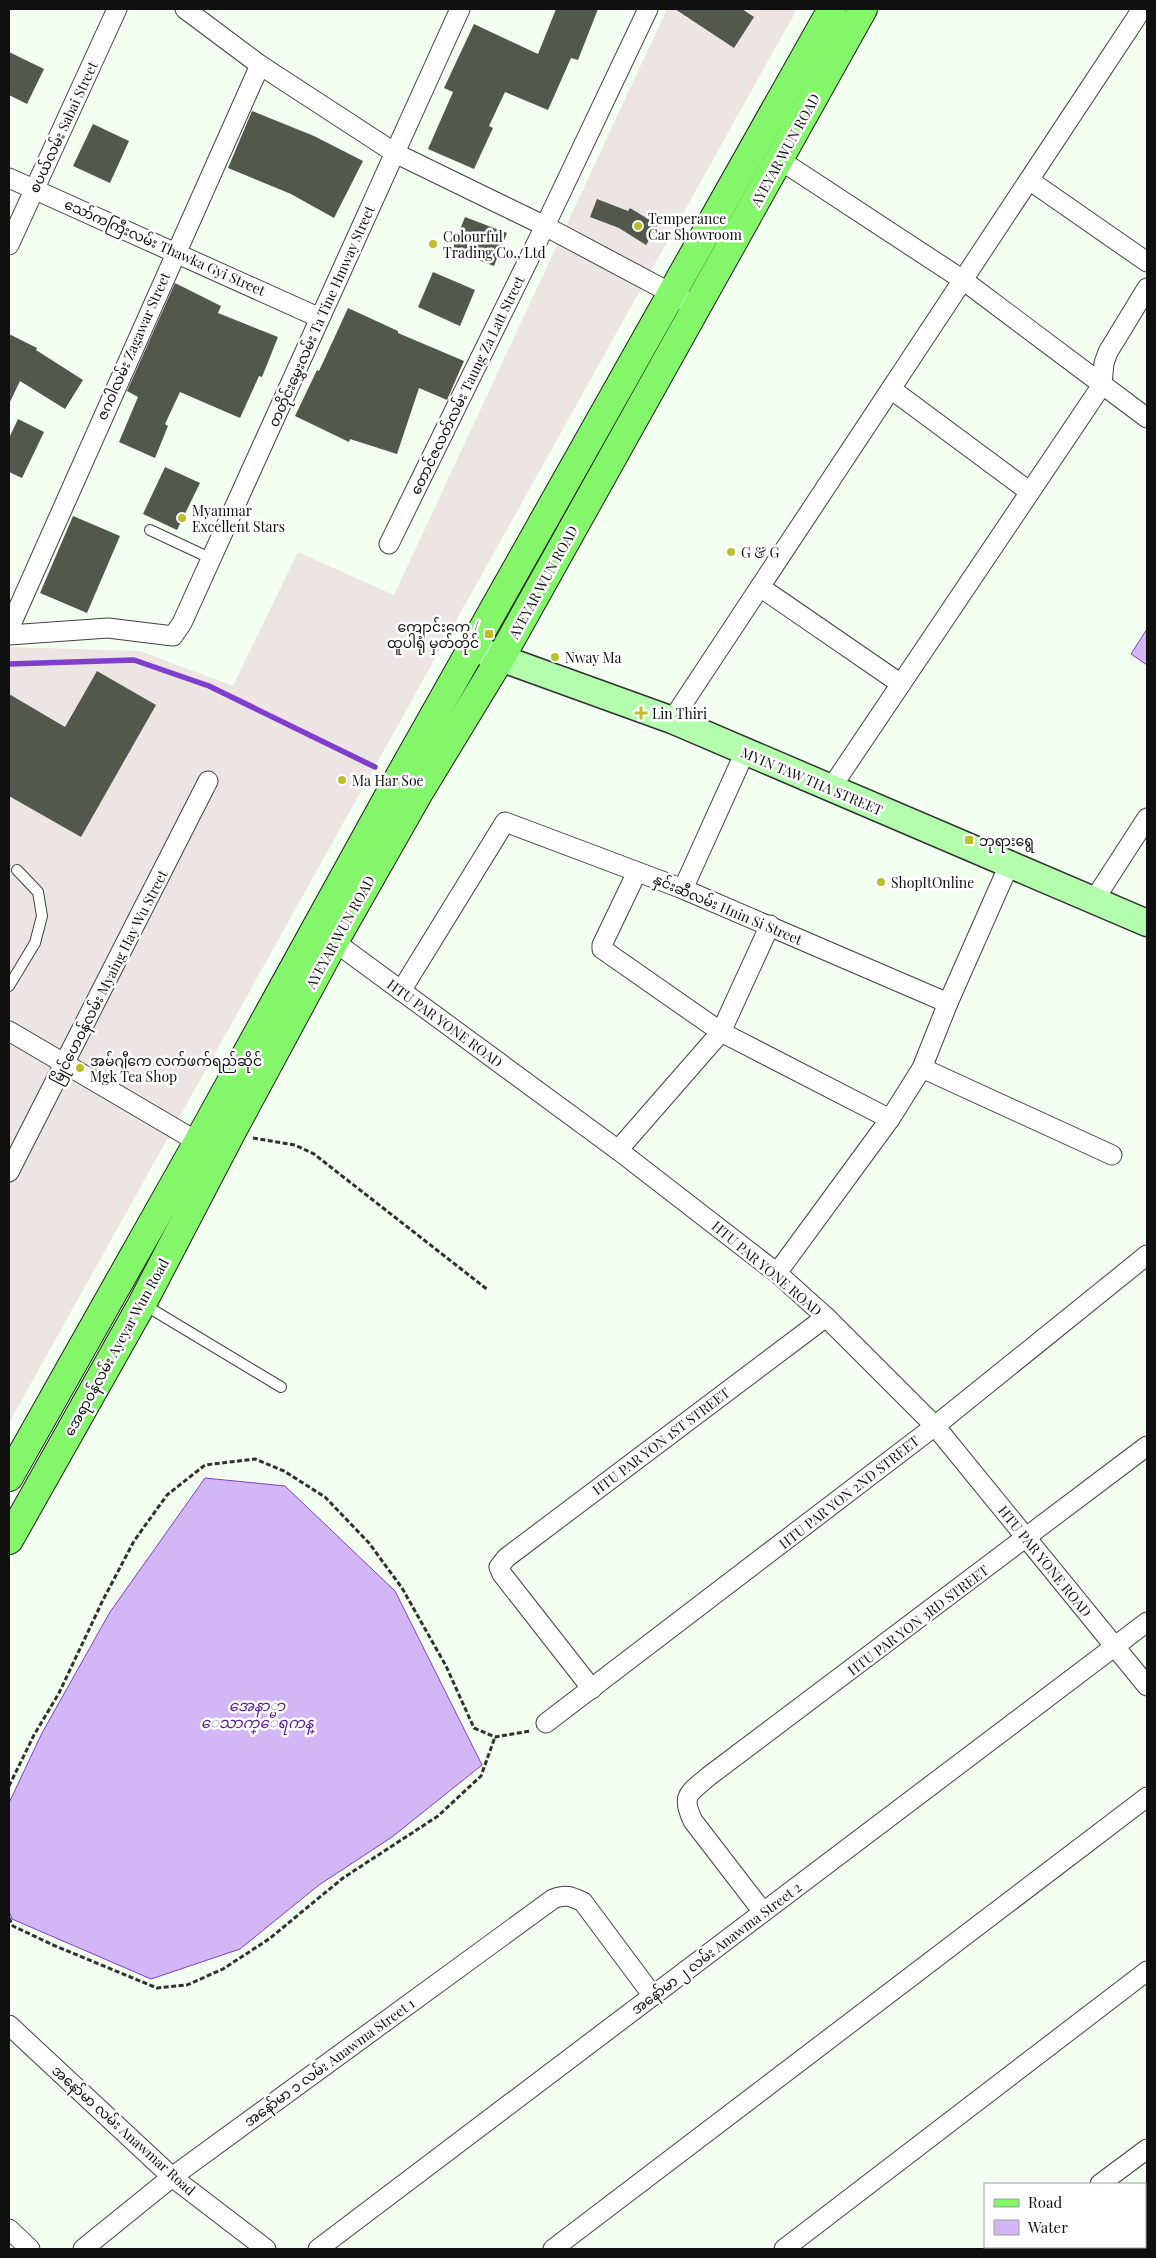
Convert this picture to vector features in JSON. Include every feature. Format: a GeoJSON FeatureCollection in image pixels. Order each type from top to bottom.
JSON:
{"type":"FeatureCollection","features":[{"type":"Feature","properties":{"kind":"main road","name":"AYEYAR WUN ROAD"},"geometry":{"type":"LineString","coordinates":[[216,1143],[473,648],[673,293],[828,10]]}},
{"type":"Feature","properties":{"kind":"main road","name":"AYEYAR WUN ROAD"},"geometry":{"type":"LineString","coordinates":[[325,935],[418,794],[500,658],[859,17]]}},
{"type":"Feature","properties":{"kind":"main road","name":"MYIN TAW THA STREET"},"geometry":{"type":"LineString","coordinates":[[473,648],[672,720],[1009,866],[1147,923]]}},
{"type":"Feature","properties":{"kind":"main road","name":"အေရာဝန်လမ်း Ayeyar Wun Road"},"geometry":{"type":"LineString","coordinates":[[9,1540],[142,1304],[216,1143]]}},
{"type":"Feature","properties":{"kind":"main road","name":"အေရာဝန်လမ်း Ayeyar Wun Road"},"geometry":{"type":"LineString","coordinates":[[9,1478],[216,1143]]}},
{"type":"Feature","properties":{"kind":"street","name":"စပယ်လမ်း Sabai Street"},"geometry":{"type":"LineString","coordinates":[[9,245],[117,9]]}},
{"type":"Feature","properties":{"kind":"street"},"geometry":{"type":"LineString","coordinates":[[185,9],[260,65],[395,153],[545,226],[697,307]]}},
{"type":"Feature","properties":{"kind":"street","name":"တတိုင်းမွှေးလမ်း Ta Tine Hmway Street"},"geometry":{"type":"LineString","coordinates":[[9,636],[108,628],[173,636],[182,623],[212,559],[460,9]]}},
{"type":"Feature","properties":{"kind":"street","name":"တောင်ဇလတ်လမ်း Taung Za Latt Street"},"geometry":{"type":"LineString","coordinates":[[389,544],[545,226],[648,9]]}},
{"type":"Feature","properties":{"kind":"street"},"geometry":{"type":"LineString","coordinates":[[672,720],[1142,9]]}},
{"type":"Feature","properties":{"kind":"street"},"geometry":{"type":"LineString","coordinates":[[828,10],[859,17]]}},
{"type":"Feature","properties":{"kind":"street","name":"ဇဂဝါလမ်း Zagawar Street"},"geometry":{"type":"LineString","coordinates":[[9,629],[175,251],[260,65]]}},
{"type":"Feature","properties":{"kind":"street"},"geometry":{"type":"LineString","coordinates":[[780,160],[963,280],[1147,418]]}},
{"type":"Feature","properties":{"kind":"street","name":"သော်ကကြီးလမ်း Thawka Gyi Street"},"geometry":{"type":"LineString","coordinates":[[9,178],[175,251],[320,318]]}},
{"type":"Feature","properties":{"kind":"street"},"geometry":{"type":"LineString","coordinates":[[1029,180],[1147,262]]}},
{"type":"Feature","properties":{"kind":"street"},"geometry":{"type":"LineString","coordinates":[[831,788],[1102,385],[1104,363],[1108,352],[1147,288]]}},
{"type":"Feature","properties":{"kind":"street"},"geometry":{"type":"LineString","coordinates":[[891,389],[1030,492]]}},
{"type":"Feature","properties":{"kind":"street"},"geometry":{"type":"LineString","coordinates":[[760,586],[901,684]]}},
{"type":"Feature","properties":{"kind":"street"},"geometry":{"type":"LineString","coordinates":[[683,889],[745,752]]}},
{"type":"Feature","properties":{"kind":"street","name":"မြိုင်ဟေဝန်လမ်း Myaing Hay Wu Street"},"geometry":{"type":"LineString","coordinates":[[9,1172],[66,1064],[208,781]]}},
{"type":"Feature","properties":{"kind":"street"},"geometry":{"type":"LineString","coordinates":[[1094,900],[1147,818]]}},
{"type":"Feature","properties":{"kind":"street","name":"နှင်းဆီလမ်း Hnin Si Street"},"geometry":{"type":"LineString","coordinates":[[401,991],[505,822],[683,889],[948,1003]]}},
{"type":"Feature","properties":{"kind":"street"},"geometry":{"type":"LineString","coordinates":[[777,1273],[890,1119],[922,1068],[948,1003],[1009,866]]}},
{"type":"Feature","properties":{"kind":"street"},"geometry":{"type":"LineString","coordinates":[[637,872],[602,945],[602,949],[721,1032],[890,1119]]}},
{"type":"Feature","properties":{"kind":"street"},"geometry":{"type":"LineString","coordinates":[[618,1150],[721,1032],[770,926]]}},
{"type":"Feature","properties":{"kind":"street","name":"HTU PAR YONE ROAD"},"geometry":{"type":"LineString","coordinates":[[325,935],[618,1150],[777,1273],[826,1317],[935,1426],[1147,1686]]}},
{"type":"Feature","properties":{"kind":"street"},"geometry":{"type":"LineString","coordinates":[[9,1031],[66,1064],[216,1143]]}},
{"type":"Feature","properties":{"kind":"street"},"geometry":{"type":"LineString","coordinates":[[922,1068],[1112,1155]]}},
{"type":"Feature","properties":{"kind":"street","name":"HTU PAR YON 2ND STREET"},"geometry":{"type":"LineString","coordinates":[[546,1723],[935,1426],[1147,1255]]}},
{"type":"Feature","properties":{"kind":"street","name":"HTU PAR YON 1ST STREET"},"geometry":{"type":"LineString","coordinates":[[592,1689],[502,1574],[499,1567],[506,1558],[826,1317]]}},
{"type":"Feature","properties":{"kind":"street","name":"HTU PAR YON 3RD STREET"},"geometry":{"type":"LineString","coordinates":[[763,1912],[692,1821],[686,1807],[686,1800],[690,1794],[709,1776],[1147,1446]]}},
{"type":"Feature","properties":{"kind":"street","name":"အနော်မာ ၂ လမ်း Anawma Street 2"},"geometry":{"type":"LineString","coordinates":[[318,2249],[1147,1622]]}},
{"type":"Feature","properties":{"kind":"street"},"geometry":{"type":"LineString","coordinates":[[553,2249],[1147,1797]]}},
{"type":"Feature","properties":{"kind":"street","name":"အနော်မာ ၁ လမ်း Anawma Street 1"},"geometry":{"type":"LineString","coordinates":[[83,2249],[172,2177],[553,1899],[562,1895],[569,1895],[583,1902],[653,1996]]}},
{"type":"Feature","properties":{"kind":"street"},"geometry":{"type":"LineString","coordinates":[[784,2249],[1147,1971]]}},
{"type":"Feature","properties":{"kind":"street","name":"အနော်မာ လမ်း Anawmar Road"},"geometry":{"type":"LineString","coordinates":[[9,2025],[172,2177],[266,2249]]}},
{"type":"Feature","properties":{"kind":"street"},"geometry":{"type":"LineString","coordinates":[[1101,2183],[1147,2149]]}},
{"type":"Feature","properties":{"kind":"street"},"geometry":{"type":"LineString","coordinates":[[9,2229],[30,2249]]}},
{"type":"Feature","properties":{"kind":"street"},"geometry":{"type":"LineString","coordinates":[[1014,2249],[1019,2248]]}},
{"type":"Feature","properties":{"kind":"lane"},"geometry":{"type":"LineString","coordinates":[[150,530],[212,559]]}},
{"type":"Feature","properties":{"kind":"lane"},"geometry":{"type":"LineString","coordinates":[[9,986],[35,943],[42,916],[38,892],[17,870]]}},
{"type":"Feature","properties":{"kind":"lane"},"geometry":{"type":"LineString","coordinates":[[142,1304],[281,1387]]}},
{"type":"Feature","properties":{"kind":"path"},"geometry":{"type":"LineString","coordinates":[[216,1143],[295,1145],[314,1154],[488,1290]]}},
{"type":"Feature","properties":{"kind":"path"},"geometry":{"type":"LineString","coordinates":[[9,1786],[34,1735],[59,1692],[103,1600],[130,1550],[167,1495],[205,1464],[255,1459],[284,1471],[325,1497],[369,1543],[402,1588],[446,1666],[474,1728],[495,1737],[532,1731],[546,1723]]}},
{"type":"Feature","properties":{"kind":"path"},"geometry":{"type":"LineString","coordinates":[[9,1918],[13,1926],[53,1946],[157,1988],[187,1985],[223,1969],[269,1939],[343,1878],[438,1816],[481,1776],[495,1737]]}},
{"type":"Feature","properties":{"kind":"shaded area"},"geometry":{"type":"Polygon","coordinates":[[[667,9],[797,9],[9,1423],[9,647],[140,651],[233,686],[298,552],[394,595],[667,9]]]}},
{"type":"Feature","properties":{"kind":"water"},"geometry":{"type":"Polygon","coordinates":[[[1147,629],[1147,665],[1131,654],[1147,629]]]}},
{"type":"Feature","properties":{"kind":"water","name":"အေနာ္မာ ေသာက္ေရကန္"},"geometry":{"type":"Polygon","coordinates":[[[205,1478],[285,1486],[395,1591],[482,1765],[392,1837],[319,1885],[240,1949],[151,1979],[12,1919],[9,1911],[9,1803],[42,1733],[110,1612],[205,1478]]]}},
{"type":"Feature","properties":{"kind":"building"},"geometry":{"type":"Polygon","coordinates":[[[556,9],[598,9],[578,60],[571,58],[548,110],[505,92],[489,126],[493,128],[474,169],[428,149],[453,92],[444,88],[474,24],[538,54],[556,9]]]}},
{"type":"Feature","properties":{"kind":"building"},"geometry":{"type":"Polygon","coordinates":[[[675,9],[742,9],[754,17],[734,48],[675,9]]]}},
{"type":"Feature","properties":{"kind":"building"},"geometry":{"type":"Polygon","coordinates":[[[9,52],[44,69],[27,104],[9,95],[9,52]]]}},
{"type":"Feature","properties":{"kind":"building"},"geometry":{"type":"Polygon","coordinates":[[[252,111],[314,136],[363,161],[334,218],[291,194],[228,168],[252,111]]]}},
{"type":"Feature","properties":{"kind":"building"},"geometry":{"type":"Polygon","coordinates":[[[93,124],[129,141],[110,183],[73,166],[93,124]]]}},
{"type":"Feature","properties":{"kind":"building"},"geometry":{"type":"Polygon","coordinates":[[[597,199],[628,211],[630,208],[658,225],[646,245],[619,228],[590,217],[597,199]]]}},
{"type":"Feature","properties":{"kind":"building"},"geometry":{"type":"Polygon","coordinates":[[[465,217],[507,233],[494,266],[452,250],[465,217]]]}},
{"type":"Feature","properties":{"kind":"building"},"geometry":{"type":"Polygon","coordinates":[[[433,272],[475,290],[460,326],[418,307],[433,272]]]}},
{"type":"Feature","properties":{"kind":"building"},"geometry":{"type":"Polygon","coordinates":[[[175,283],[221,306],[218,313],[278,337],[262,377],[259,376],[240,418],[180,392],[165,424],[168,426],[155,458],[119,442],[138,397],[127,391],[175,283]]]}},
{"type":"Feature","properties":{"kind":"building"},"geometry":{"type":"Polygon","coordinates":[[[348,308],[398,331],[398,333],[464,361],[447,400],[419,388],[397,454],[350,439],[349,442],[295,416],[317,370],[319,371],[348,308]]]}},
{"type":"Feature","properties":{"kind":"building"},"geometry":{"type":"Polygon","coordinates":[[[9,334],[37,348],[36,350],[83,380],[65,409],[20,381],[9,404],[9,334]]]}},
{"type":"Feature","properties":{"kind":"building"},"geometry":{"type":"Polygon","coordinates":[[[18,419],[44,432],[22,478],[9,472],[9,438],[18,419]]]}},
{"type":"Feature","properties":{"kind":"building"},"geometry":{"type":"Polygon","coordinates":[[[165,467],[200,483],[177,530],[143,514],[165,467]]]}},
{"type":"Feature","properties":{"kind":"building"},"geometry":{"type":"Polygon","coordinates":[[[73,516],[120,536],[87,613],[40,593],[73,516]]]}},
{"type":"Feature","properties":{"kind":"building"},"geometry":{"type":"Polygon","coordinates":[[[97,671],[156,705],[81,837],[9,796],[9,694],[65,727],[97,671]]]}},
{"type":"Feature","properties":{"kind":"waterway"},"geometry":{"type":"LineString","coordinates":[[9,664],[134,660],[209,686],[375,767]]}},
{"type":"Feature","properties":{"kind":"place","name":"Temperance Car Showroom"},"geometry":{"type":"Point","coordinates":[638,226]}},
{"type":"Feature","properties":{"kind":"place","name":"Colourful Trading Co., Ltd"},"geometry":{"type":"Point","coordinates":[433,244]}},
{"type":"Feature","properties":{"kind":"place","name":"Myanmar Excellent Stars"},"geometry":{"type":"Point","coordinates":[182,518]}},
{"type":"Feature","properties":{"kind":"place","name":"G & G"},"geometry":{"type":"Point","coordinates":[731,552]}},
{"type":"Feature","properties":{"kind":"place","name":"ကျောင်းကွေ့ / ထူပါရုံ မှတ်တိုင်"},"geometry":{"type":"Point","coordinates":[489,634]}},
{"type":"Feature","properties":{"kind":"place","name":"Nway Ma"},"geometry":{"type":"Point","coordinates":[555,657]}},
{"type":"Feature","properties":{"kind":"place","name":"Lin Thiri"},"geometry":{"type":"Point","coordinates":[641,713]}},
{"type":"Feature","properties":{"kind":"place","name":"Ma Har Soe"},"geometry":{"type":"Point","coordinates":[342,780]}},
{"type":"Feature","properties":{"kind":"place","name":"ဘုရားရွေ"},"geometry":{"type":"Point","coordinates":[969,840]}},
{"type":"Feature","properties":{"kind":"place","name":"ShopItOnline"},"geometry":{"type":"Point","coordinates":[881,882]}},
{"type":"Feature","properties":{"kind":"place","name":"အမ်ဂျီကေ လက်ဖက်ရည်ဆိုင် Mgk Tea Shop"},"geometry":{"type":"Point","coordinates":[80,1068]}}]}
